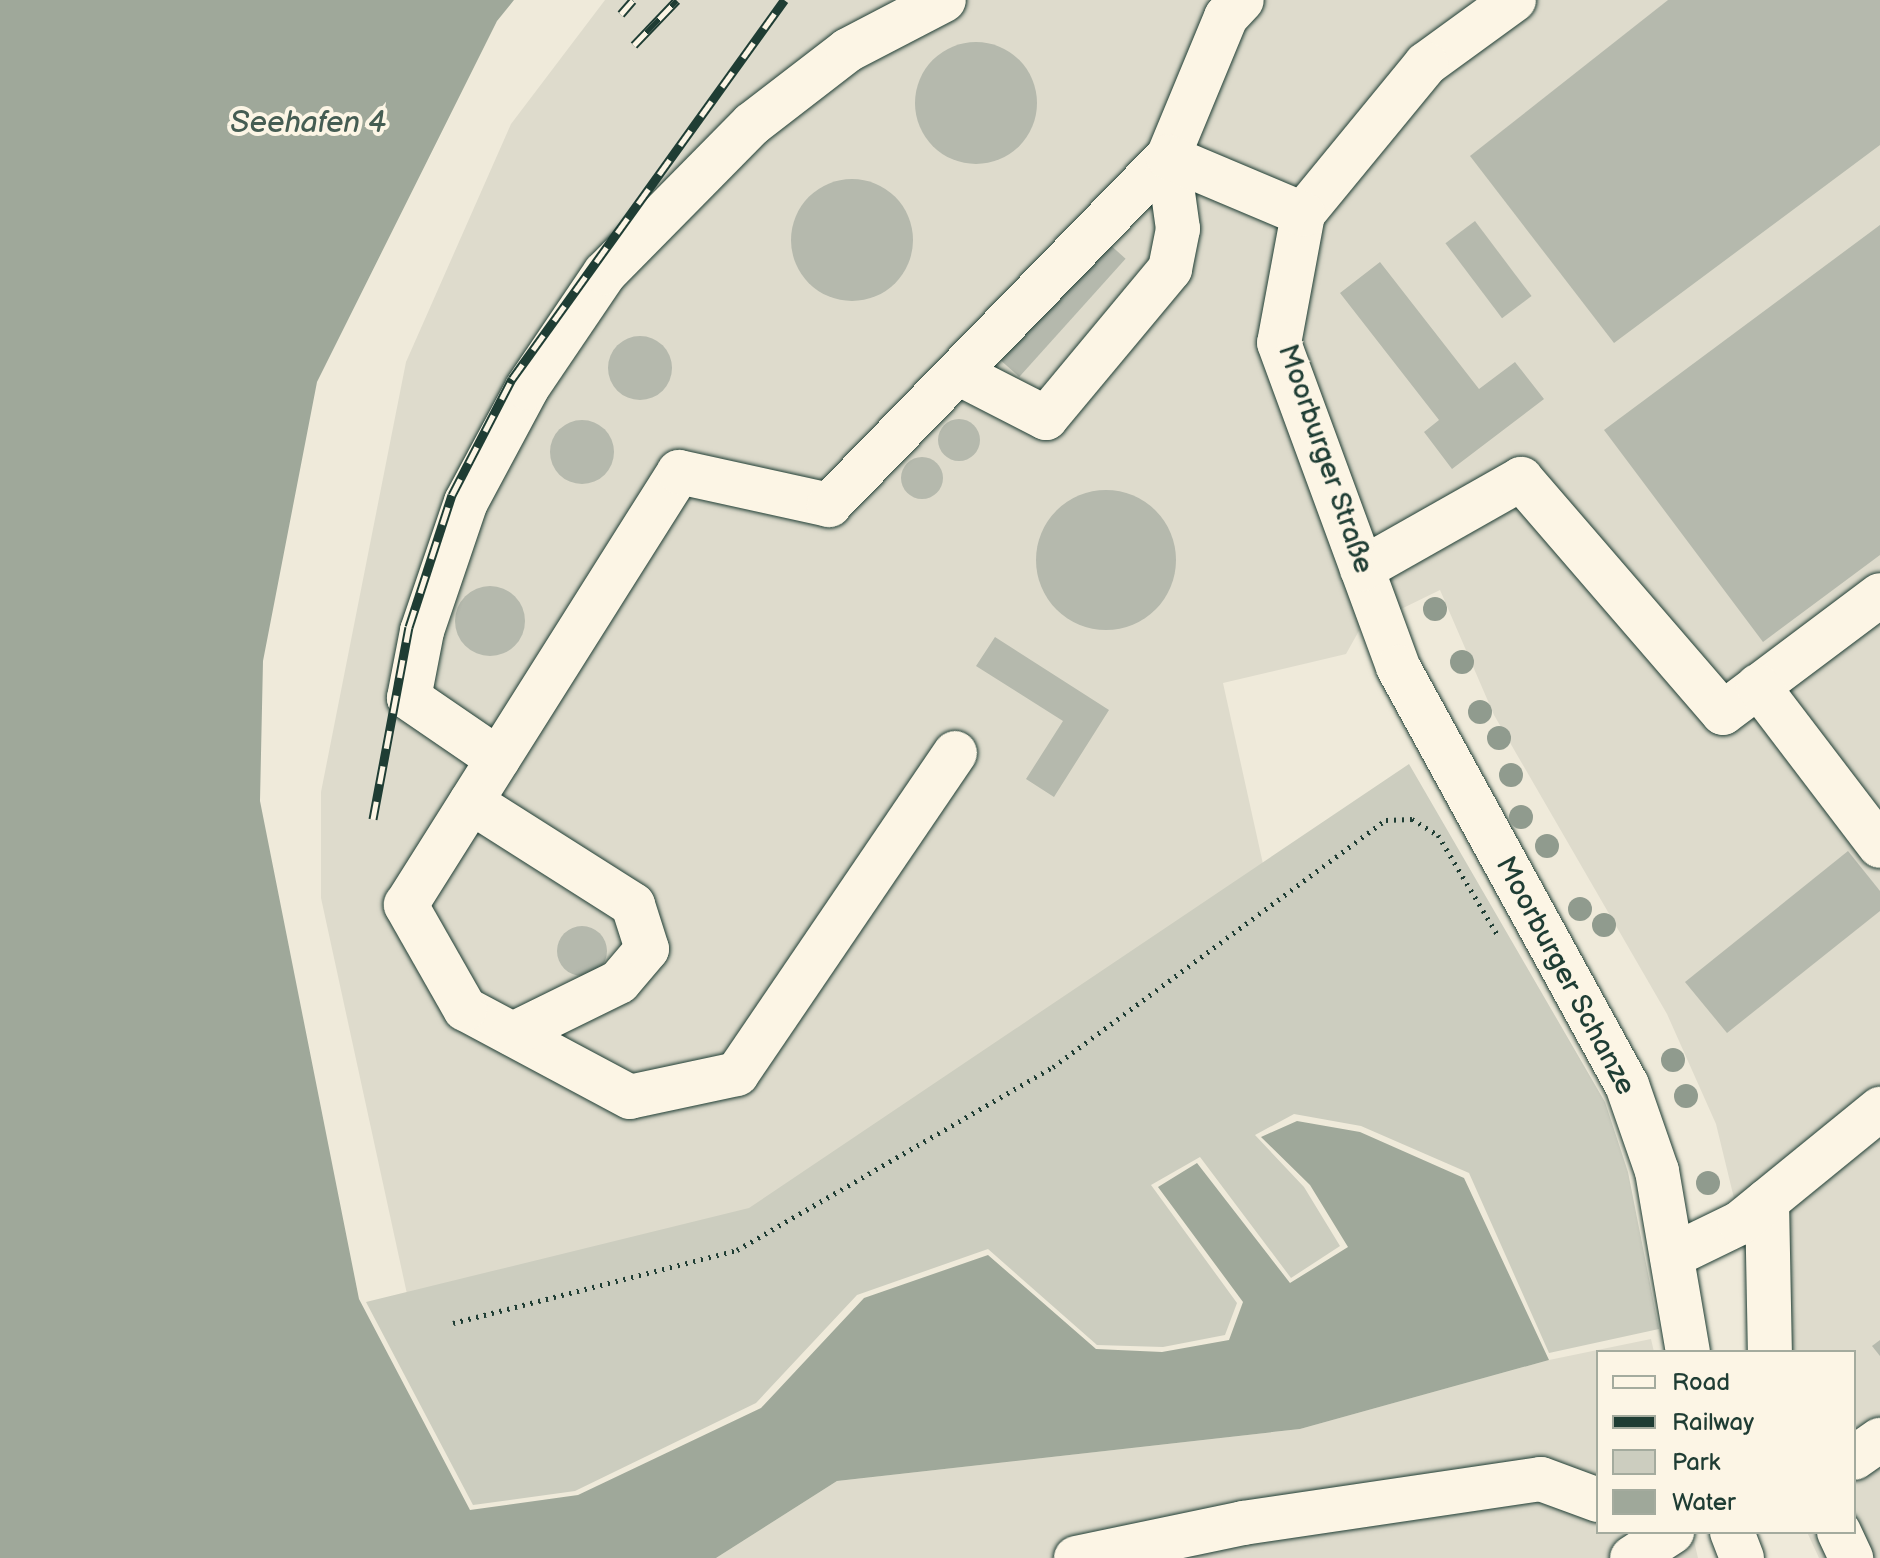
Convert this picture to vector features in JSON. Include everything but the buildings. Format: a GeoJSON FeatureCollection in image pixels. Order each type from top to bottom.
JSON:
{"type":"FeatureCollection","features":[{"type":"Feature","properties":{"kind":"street"},"geometry":{"type":"LineString","coordinates":[[498,759],[409,698],[422,631],[466,502],[527,388],[605,273],[752,124],[848,50],[944,0]]}},
{"type":"Feature","properties":{"kind":"street"},"geometry":{"type":"LineString","coordinates":[[955,753],[737,1074],[630,1097],[465,1009],[406,905],[679,472],[829,505],[1168,157],[1226,17],[1242,0]]}},
{"type":"Feature","properties":{"kind":"street","name":"Moorburger Straße"},"geometry":{"type":"LineString","coordinates":[[1398,667],[1279,343],[1303,214],[1426,64],[1514,0]]}},
{"type":"Feature","properties":{"kind":"street"},"geometry":{"type":"LineString","coordinates":[[958,373],[1046,418],[1170,269],[1178,229],[1168,157]]}},
{"type":"Feature","properties":{"kind":"street"},"geometry":{"type":"LineString","coordinates":[[1168,157],[1303,214]]}},
{"type":"Feature","properties":{"kind":"street"},"geometry":{"type":"LineString","coordinates":[[1362,569],[1521,479],[1723,713],[1880,595]]}},
{"type":"Feature","properties":{"kind":"street","name":"Moorburger Schanze"},"geometry":{"type":"LineString","coordinates":[[1398,667],[1627,1085],[1657,1171],[1688,1350]]}},
{"type":"Feature","properties":{"kind":"street"},"geometry":{"type":"LineString","coordinates":[[1758,686],[1880,846]]}},
{"type":"Feature","properties":{"kind":"street"},"geometry":{"type":"LineString","coordinates":[[471,802],[633,905],[647,949],[619,982],[513,1034]]}},
{"type":"Feature","properties":{"kind":"street"},"geometry":{"type":"LineString","coordinates":[[1672,1256],[1740,1223],[1880,1109]]}},
{"type":"Feature","properties":{"kind":"street"},"geometry":{"type":"LineString","coordinates":[[1767,1201],[1770,1350]]}},
{"type":"Feature","properties":{"kind":"street"},"geometry":{"type":"LineString","coordinates":[[1076,1558],[1243,1523],[1541,1479],[1596,1499]]}},
{"type":"Feature","properties":{"kind":"street"},"geometry":{"type":"LineString","coordinates":[[1632,1558],[1669,1534]]}},
{"type":"Feature","properties":{"kind":"street"},"geometry":{"type":"LineString","coordinates":[[1733,1534],[1742,1558]]}},
{"type":"Feature","properties":{"kind":"street"},"geometry":{"type":"LineString","coordinates":[[1840,1534],[1851,1558]]}},
{"type":"Feature","properties":{"kind":"path"},"geometry":{"type":"LineString","coordinates":[[453,1323],[737,1250],[1053,1067],[1386,820],[1412,819],[1438,835],[1502,944]]}},
{"type":"Feature","properties":{"kind":"shaded area"},"geometry":{"type":"Polygon","coordinates":[[[605,0],[1880,0],[1880,1558],[1819,1558],[1808,1534],[1856,1534],[1856,1350],[1760,1350],[1740,1223],[1716,1124],[1667,1014],[1494,715],[1440,590],[1360,629],[1346,654],[1223,683],[1267,882],[726,1225],[407,1294],[321,898],[321,792],[406,362],[511,124],[605,0]]]}},
{"type":"Feature","properties":{"kind":"shaded area"},"geometry":{"type":"Polygon","coordinates":[[[1651,1339],[1654,1350],[1598,1350],[1651,1339]]]}},
{"type":"Feature","properties":{"kind":"shaded area"},"geometry":{"type":"Polygon","coordinates":[[[1596,1350],[1596,1534],[1692,1534],[1698,1558],[716,1558],[837,1481],[1300,1429],[1549,1360],[1596,1350]]]}},
{"type":"Feature","properties":{"kind":"green space"},"geometry":{"type":"Polygon","coordinates":[[[1409,764],[1605,1102],[1628,1172],[1659,1329],[1549,1353],[1469,1173],[1361,1126],[1294,1114],[1255,1135],[1304,1187],[1340,1246],[1291,1278],[1200,1157],[1151,1185],[1237,1303],[1225,1335],[1163,1347],[1097,1345],[988,1249],[857,1295],[756,1403],[575,1491],[473,1505],[366,1302],[749,1208],[1409,764]]]}},
{"type":"Feature","properties":{"kind":"water","name":"Seehafen 4"},"geometry":{"type":"Polygon","coordinates":[[[0,0],[514,0],[497,21],[317,382],[263,661],[260,801],[359,1299],[470,1510],[578,1495],[761,1408],[864,1298],[988,1255],[1096,1349],[1162,1352],[1229,1340],[1243,1302],[1158,1187],[1197,1163],[1290,1283],[1348,1247],[1310,1185],[1261,1137],[1297,1121],[1360,1132],[1464,1178],[1549,1360],[1300,1429],[837,1481],[716,1558],[0,1558],[0,0]]]}},
{"type":"Feature","properties":{"kind":"railway"},"geometry":{"type":"LineString","coordinates":[[621,14],[633,0]]}},
{"type":"Feature","properties":{"kind":"railway"},"geometry":{"type":"LineString","coordinates":[[634,45],[677,0]]}},
{"type":"Feature","properties":{"kind":"railway"},"geometry":{"type":"LineString","coordinates":[[373,819],[409,627],[452,495],[512,379],[784,0]]}}]}
